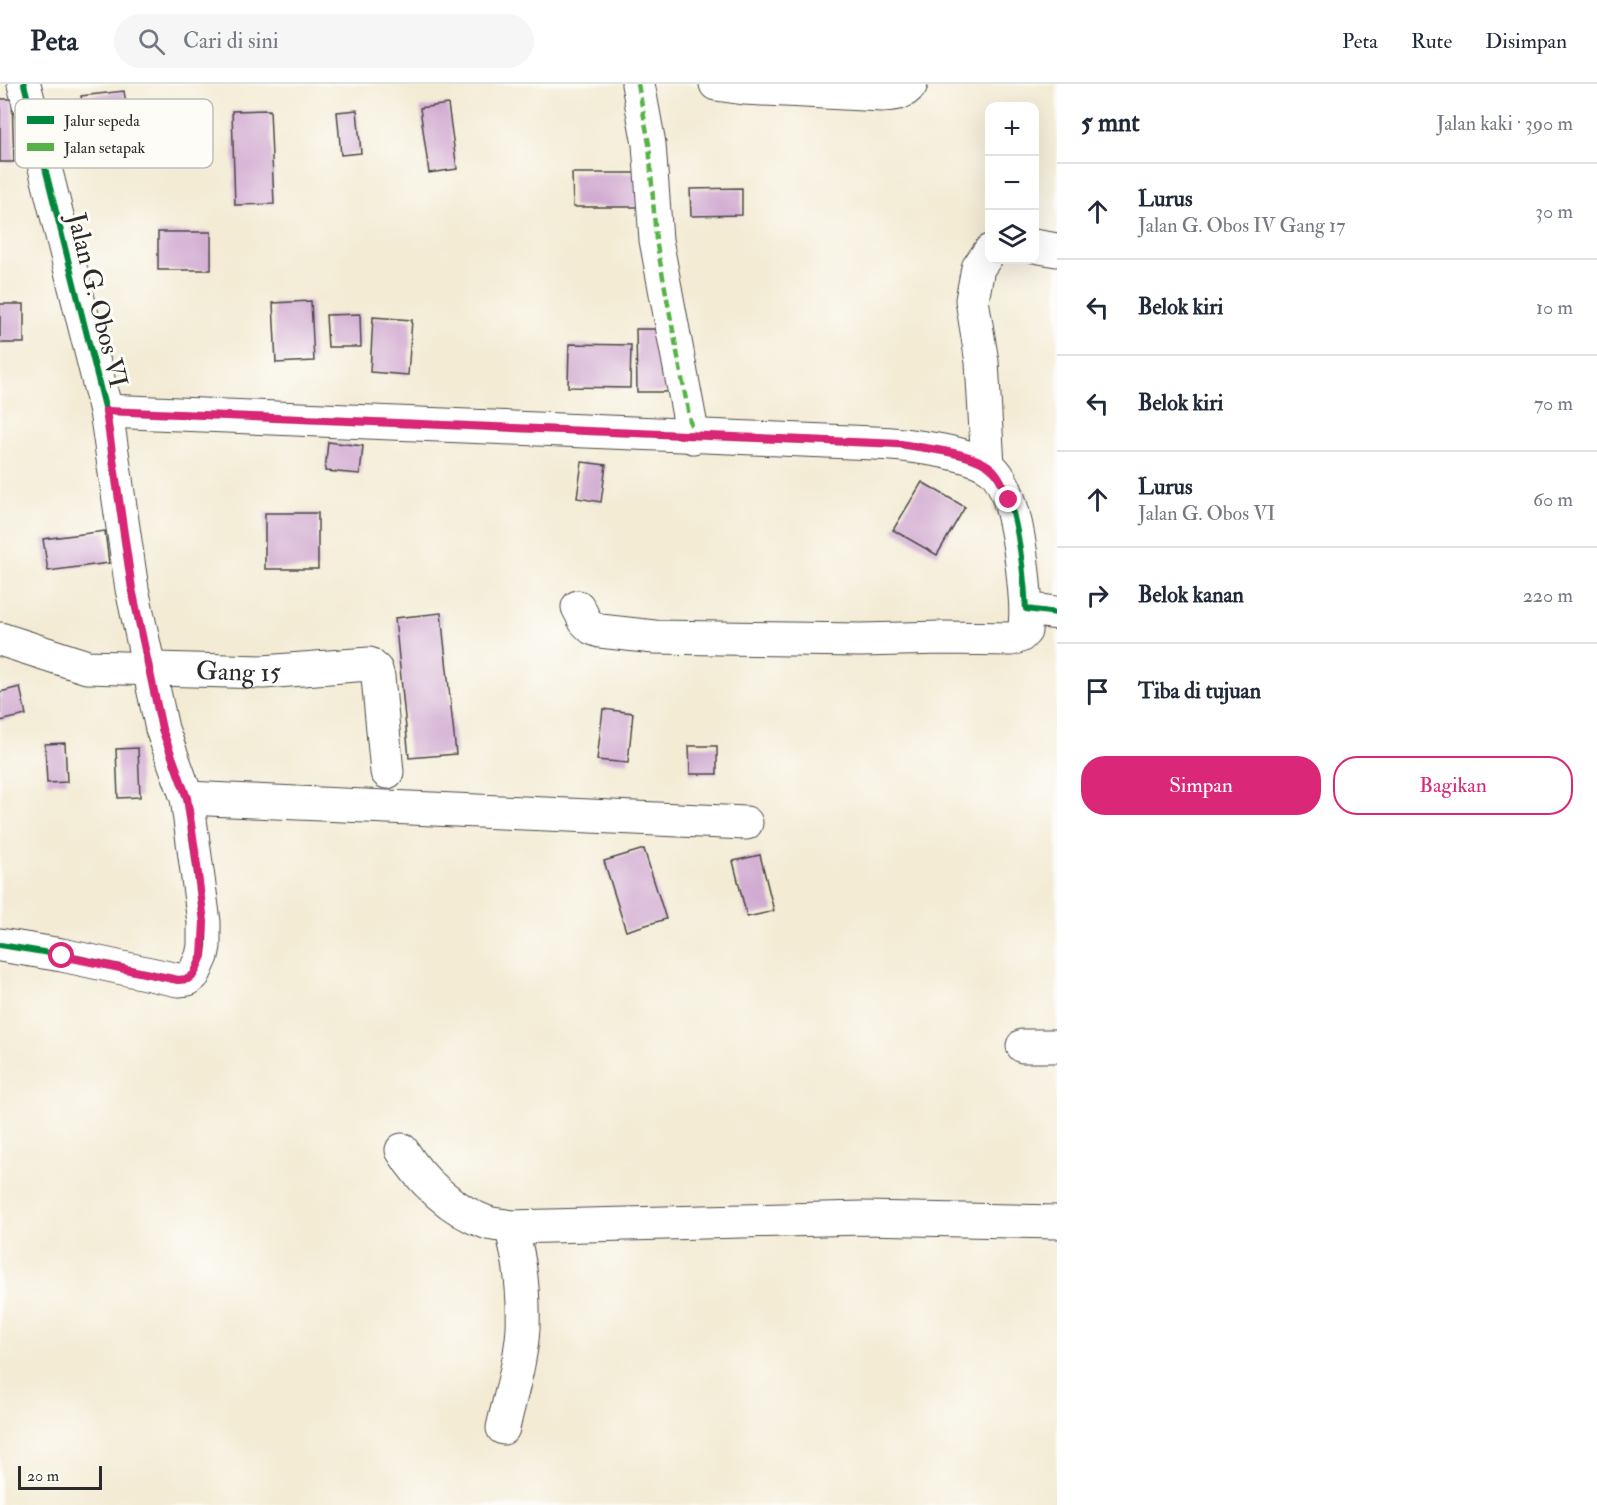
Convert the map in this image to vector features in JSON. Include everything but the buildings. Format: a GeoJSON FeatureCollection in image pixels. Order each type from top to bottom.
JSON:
{"type":"FeatureCollection","features":[{"type":"Feature","properties":{"kind":"street","name":"Jalan G. Obos VI"},"geometry":{"type":"LineString","coordinates":[[24,84],[28,99]]}},
{"type":"Feature","properties":{"kind":"street"},"geometry":{"type":"LineString","coordinates":[[638,84],[648,144],[656,240],[693,437]]}},
{"type":"Feature","properties":{"kind":"street"},"geometry":{"type":"LineString","coordinates":[[730,86],[883,95],[905,91],[910,84]]}},
{"type":"Feature","properties":{"kind":"street","name":"Jalan G. Obos VI"},"geometry":{"type":"LineString","coordinates":[[0,945],[178,980],[188,979],[194,974],[202,956],[204,922],[187,798],[162,729],[132,589],[106,411],[45,168]]}},
{"type":"Feature","properties":{"kind":"street"},"geometry":{"type":"LineString","coordinates":[[1039,247],[1057,250]]}},
{"type":"Feature","properties":{"kind":"street"},"geometry":{"type":"LineString","coordinates":[[985,258],[978,268],[972,300],[982,362],[988,466]]}},
{"type":"Feature","properties":{"kind":"street"},"geometry":{"type":"LineString","coordinates":[[106,411],[901,444],[965,456],[996,472],[1009,500],[1024,580],[1042,611],[1020,636],[1011,639],[861,640],[699,638],[600,632],[585,621],[578,607]]}},
{"type":"Feature","properties":{"kind":"street","name":"Gang 15"},"geometry":{"type":"LineString","coordinates":[[0,639],[87,667],[263,672],[365,664],[372,666],[378,677],[387,772]]}},
{"type":"Feature","properties":{"kind":"street"},"geometry":{"type":"LineString","coordinates":[[187,798],[746,824]]}},
{"type":"Feature","properties":{"kind":"street"},"geometry":{"type":"LineString","coordinates":[[1023,1046],[1057,1046]]}},
{"type":"Feature","properties":{"kind":"street"},"geometry":{"type":"LineString","coordinates":[[402,1149],[413,1168],[454,1204],[471,1216],[490,1223],[512,1227],[863,1218],[1057,1222]]}},
{"type":"Feature","properties":{"kind":"street"},"geometry":{"type":"LineString","coordinates":[[503,1428],[523,1328],[519,1262],[512,1227]]}},
{"type":"Feature","properties":{"kind":"marked path"},"geometry":{"type":"LineString","coordinates":[[638,84],[649,144],[656,240],[693,437]]}},
{"type":"Feature","properties":{"kind":"cycle path"},"geometry":{"type":"LineString","coordinates":[[24,84],[28,99]]}},
{"type":"Feature","properties":{"kind":"cycle path"},"geometry":{"type":"LineString","coordinates":[[0,945],[62,955],[178,980],[188,979],[194,974],[204,946],[204,922],[187,798],[162,729],[132,589],[106,411],[45,168]]}},
{"type":"Feature","properties":{"kind":"cycle path"},"geometry":{"type":"LineString","coordinates":[[106,411],[874,443],[952,453],[981,462],[991,468],[1000,479],[1013,513],[1026,609],[1057,613]]}},
{"type":"Feature","properties":{"kind":"route"},"geometry":{"type":"LineString","coordinates":[[62,956],[178,980],[188,979],[194,974],[204,946],[204,922],[187,798],[162,729],[132,589],[106,411],[901,444],[965,456],[988,466],[996,472],[1009,500]]}}]}
